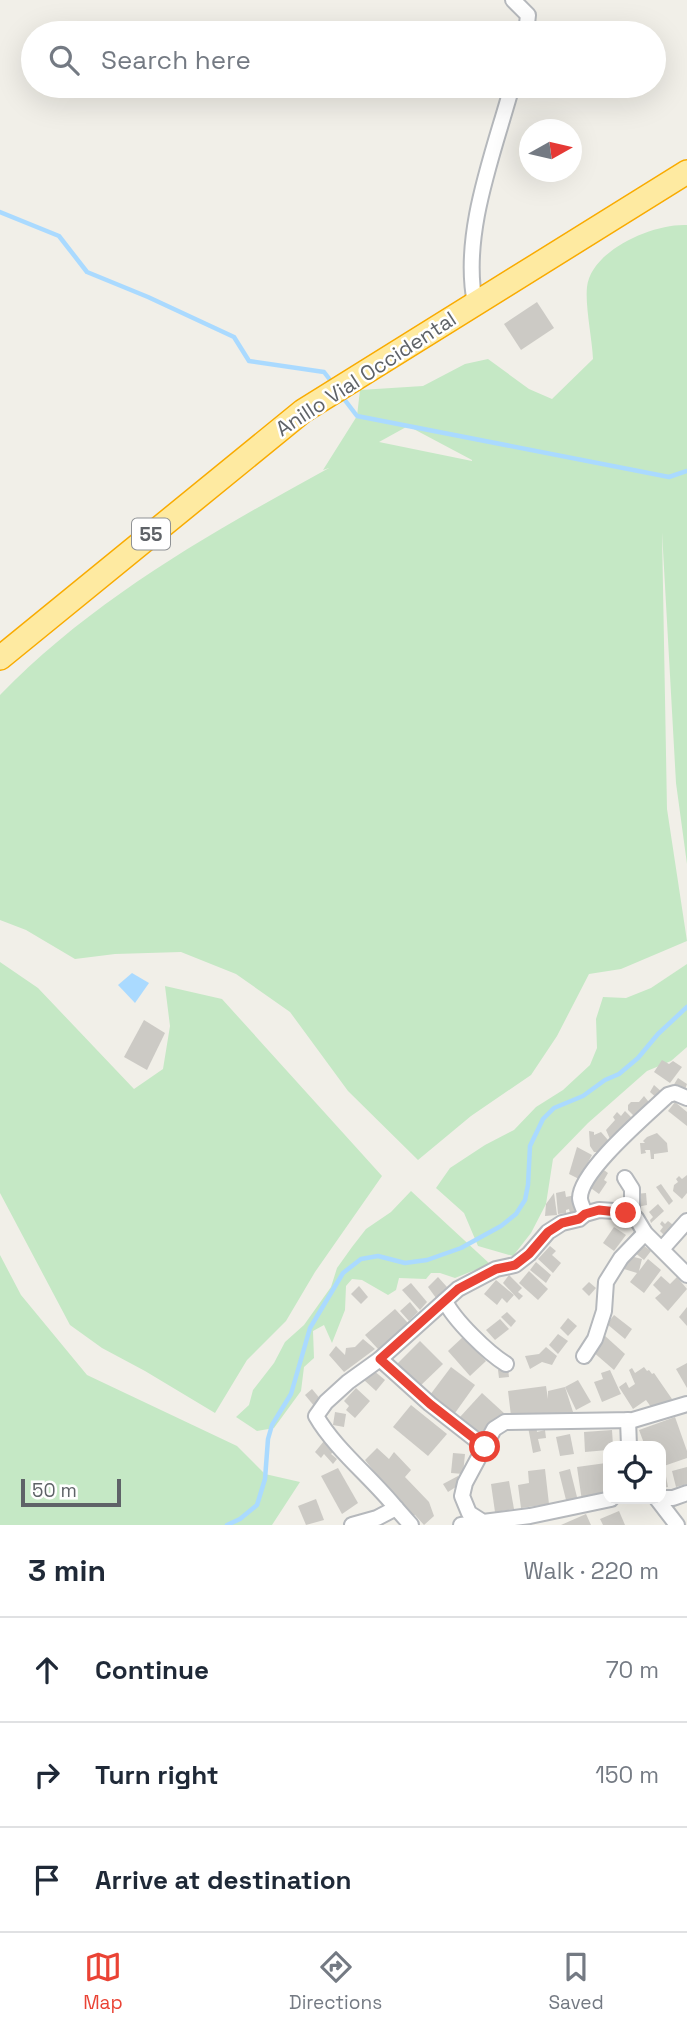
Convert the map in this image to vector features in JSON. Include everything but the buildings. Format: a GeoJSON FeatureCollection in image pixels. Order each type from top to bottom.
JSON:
{"type":"FeatureCollection","features":[{"type":"Feature","properties":{"kind":"highway","name":"Anillo Vial Occidental"},"geometry":{"type":"LineString","coordinates":[[0,658],[303,411],[687,172]]}},
{"type":"Feature","properties":{"kind":"street"},"geometry":{"type":"LineString","coordinates":[[513,0],[528,15],[527,21]]}},
{"type":"Feature","properties":{"kind":"street"},"geometry":{"type":"LineString","coordinates":[[475,303],[471,283],[476,222],[509,98]]}},
{"type":"Feature","properties":{"kind":"street"},"geometry":{"type":"LineString","coordinates":[[585,1214],[580,1198],[583,1187],[599,1161],[668,1095],[675,1093],[687,1098]]}},
{"type":"Feature","properties":{"kind":"street"},"geometry":{"type":"LineString","coordinates":[[625,1178],[632,1189],[632,1216]]}},
{"type":"Feature","properties":{"kind":"street"},"geometry":{"type":"LineString","coordinates":[[411,1525],[375,1482],[324,1430],[316,1416],[326,1402],[348,1382],[380,1359],[472,1279],[515,1265],[529,1254],[548,1232],[585,1214],[599,1210],[632,1216],[687,1275]]}},
{"type":"Feature","properties":{"kind":"street"},"geometry":{"type":"LineString","coordinates":[[662,1249],[687,1221]]}},
{"type":"Feature","properties":{"kind":"street"},"geometry":{"type":"LineString","coordinates":[[584,1356],[595,1339],[604,1311],[606,1283],[621,1258],[645,1233]]}},
{"type":"Feature","properties":{"kind":"street"},"geometry":{"type":"LineString","coordinates":[[445,1301],[450,1313],[465,1329],[495,1358],[506,1364]]}},
{"type":"Feature","properties":{"kind":"street"},"geometry":{"type":"LineString","coordinates":[[380,1359],[430,1404],[485,1447]]}},
{"type":"Feature","properties":{"kind":"street"},"geometry":{"type":"LineString","coordinates":[[483,1522],[470,1513],[462,1496],[464,1483],[494,1429],[505,1422],[628,1420],[687,1404]]}},
{"type":"Feature","properties":{"kind":"street"},"geometry":{"type":"LineString","coordinates":[[628,1420],[629,1441]]}},
{"type":"Feature","properties":{"kind":"street"},"geometry":{"type":"LineString","coordinates":[[666,1498],[687,1493]]}},
{"type":"Feature","properties":{"kind":"street"},"geometry":{"type":"LineString","coordinates":[[460,1525],[530,1516],[603,1501]]}},
{"type":"Feature","properties":{"kind":"street"},"geometry":{"type":"LineString","coordinates":[[662,1504],[677,1525]]}},
{"type":"Feature","properties":{"kind":"street"},"geometry":{"type":"LineString","coordinates":[[352,1525],[377,1518],[396,1508]]}},
{"type":"Feature","properties":{"kind":"green space"},"geometry":{"type":"Polygon","coordinates":[[[687,225],[687,864],[676,783],[662,532],[667,809],[687,941],[621,969],[589,974],[557,1036],[531,1075],[471,1116],[418,1160],[348,1091],[290,1012],[236,974],[181,952],[115,954],[75,959],[26,930],[0,920],[0,695],[36,660],[114,598],[241,517],[329,468],[323,470],[357,416],[360,390],[423,386],[465,364],[488,359],[529,389],[552,399],[593,359],[587,287],[591,274],[600,261],[626,241],[673,226],[687,225]],[[408,426],[379,442],[472,461],[408,426]]]}},
{"type":"Feature","properties":{"kind":"green space"},"geometry":{"type":"Polygon","coordinates":[[[0,962],[38,988],[134,1089],[163,1069],[170,1026],[165,986],[222,999],[382,1176],[315,1272],[286,1321],[247,1360],[215,1413],[102,1348],[70,1325],[0,1193],[0,962]]]}},
{"type":"Feature","properties":{"kind":"green space"},"geometry":{"type":"Polygon","coordinates":[[[687,964],[687,1047],[671,1061],[647,1071],[588,1123],[553,1159],[546,1204],[531,1233],[513,1256],[478,1246],[464,1213],[436,1188],[450,1168],[514,1130],[536,1107],[563,1090],[590,1065],[597,1048],[596,1019],[603,997],[626,998],[651,988],[687,964]]]}},
{"type":"Feature","properties":{"kind":"green space"},"geometry":{"type":"Polygon","coordinates":[[[411,1191],[490,1264],[455,1278],[431,1273],[426,1279],[399,1278],[396,1290],[388,1295],[362,1280],[352,1279],[346,1286],[345,1310],[332,1343],[324,1325],[313,1331],[314,1358],[304,1367],[301,1391],[274,1428],[257,1431],[236,1417],[249,1405],[253,1390],[274,1363],[285,1342],[304,1325],[331,1287],[337,1268],[352,1247],[366,1229],[391,1212],[411,1191]]]}},
{"type":"Feature","properties":{"kind":"green space"},"geometry":{"type":"Polygon","coordinates":[[[0,1255],[21,1295],[87,1375],[237,1446],[265,1474],[300,1482],[272,1525],[0,1525],[0,1255]]]}},
{"type":"Feature","properties":{"kind":"water"},"geometry":{"type":"Polygon","coordinates":[[[132,973],[149,983],[135,1003],[118,985],[132,973]]]}},
{"type":"Feature","properties":{"kind":"waterway"},"geometry":{"type":"LineString","coordinates":[[0,212],[59,236],[87,272],[234,337],[249,361],[324,372],[334,385]]}},
{"type":"Feature","properties":{"kind":"waterway"},"geometry":{"type":"LineString","coordinates":[[341,395],[357,416],[669,477],[687,471]]}},
{"type":"Feature","properties":{"kind":"waterway"},"geometry":{"type":"LineString","coordinates":[[227,1525],[240,1519],[257,1505],[265,1479],[268,1439],[272,1425],[291,1394],[310,1328],[343,1273],[361,1259],[378,1256],[405,1263],[427,1260],[461,1248],[501,1226],[516,1214],[525,1200],[530,1146],[543,1119],[554,1108],[583,1096],[605,1080],[619,1074],[687,1007]]}},
{"type":"Feature","properties":{"kind":"route"},"geometry":{"type":"LineString","coordinates":[[485,1447],[430,1404],[380,1359],[458,1289],[472,1279],[515,1265],[529,1254],[548,1232],[562,1223],[599,1210],[626,1213]]}}]}
